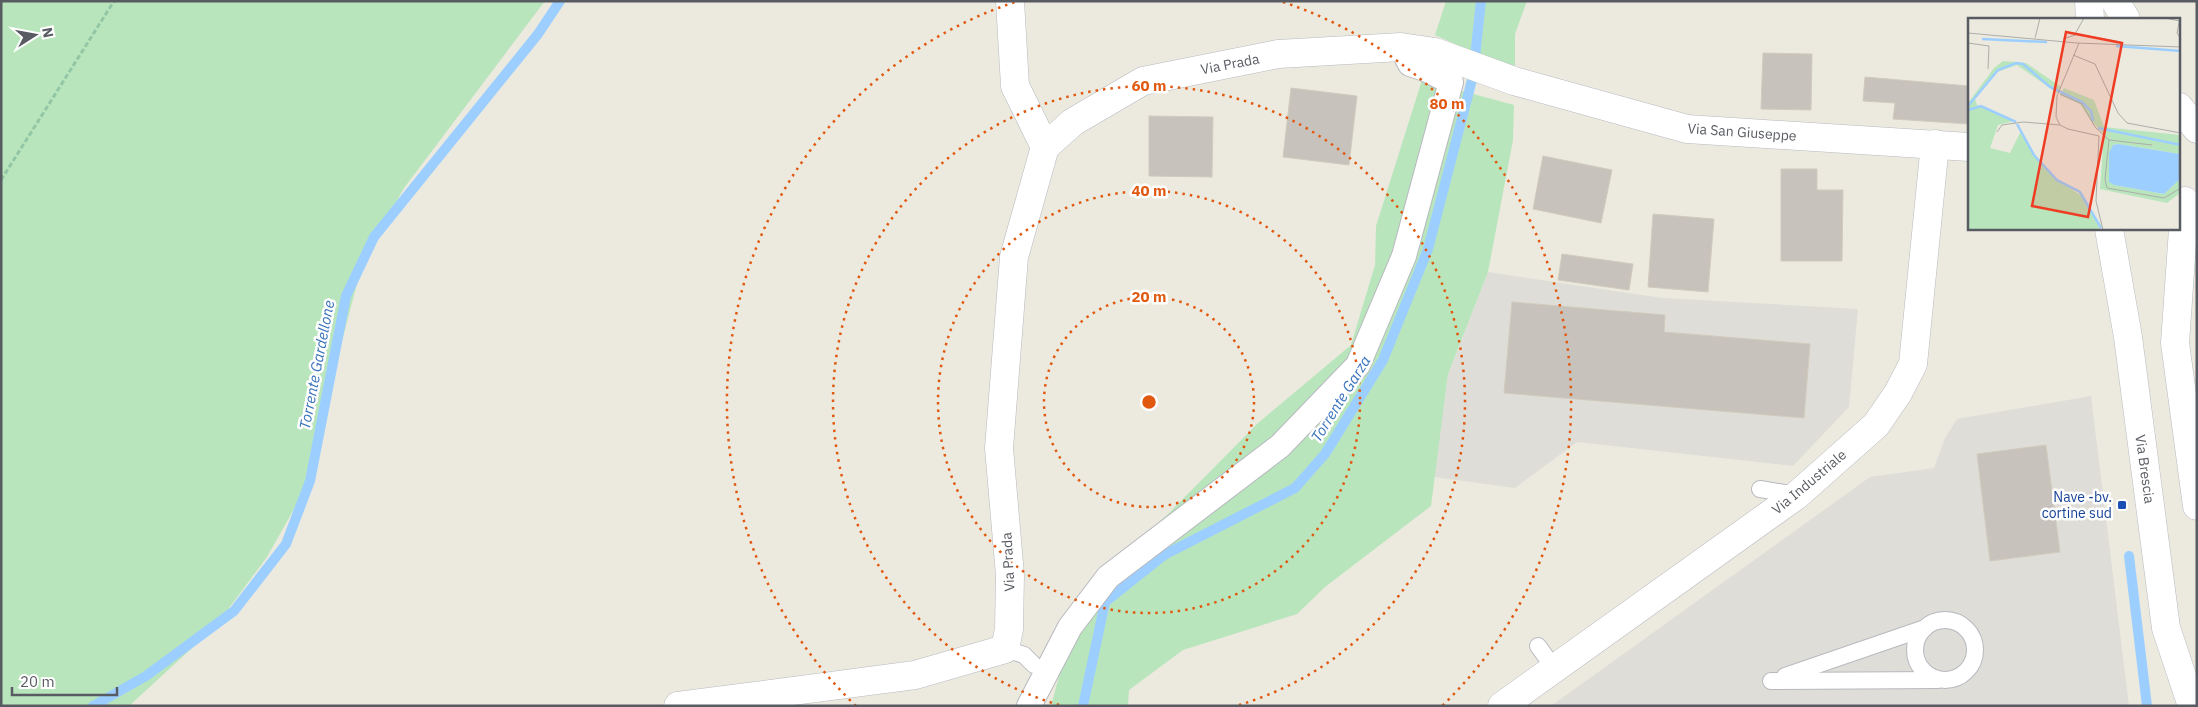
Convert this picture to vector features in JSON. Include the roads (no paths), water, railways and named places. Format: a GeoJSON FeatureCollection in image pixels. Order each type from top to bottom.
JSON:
{"type":"FeatureCollection","features":[{"type":"Feature","properties":{"kind":"street"},"geometry":{"type":"LineString","coordinates":[[1010,1],[1015,86],[1046,147]]}},
{"type":"Feature","properties":{"kind":"street"},"geometry":{"type":"LineString","coordinates":[[2090,1],[2090,18]]}},
{"type":"Feature","properties":{"kind":"street"},"geometry":{"type":"LineString","coordinates":[[2115,1],[2125,18]]}},
{"type":"Feature","properties":{"kind":"street"},"geometry":{"type":"LineString","coordinates":[[1029,706],[1070,627],[1108,577],[1280,446],[1358,365],[1404,256],[1451,82],[1410,64],[1401,47]]}},
{"type":"Feature","properties":{"kind":"street","name":"Via Prada"},"geometry":{"type":"LineString","coordinates":[[1005,649],[1009,629],[1010,575],[1000,448],[1014,257],[1046,147],[1073,122],[1143,81],[1278,54],[1401,47],[1435,52]]}},
{"type":"Feature","properties":{"kind":"street","name":"Via San Giuseppe"},"geometry":{"type":"LineString","coordinates":[[1435,52],[1514,81],[1687,129],[1968,147]]}},
{"type":"Feature","properties":{"kind":"street","name":"Via Industriale"},"geometry":{"type":"LineString","coordinates":[[1502,706],[1797,495],[1876,425],[1898,393],[1913,364],[1936,144]]}},
{"type":"Feature","properties":{"kind":"street"},"geometry":{"type":"LineString","coordinates":[[2190,195],[2175,343],[2197,506]]}},
{"type":"Feature","properties":{"kind":"street","name":"Via Brescia"},"geometry":{"type":"LineString","coordinates":[[2109,230],[2128,338],[2166,628],[2192,706]]}},
{"type":"Feature","properties":{"kind":"street"},"geometry":{"type":"LineString","coordinates":[[678,706],[915,675],[1005,649]]}},
{"type":"Feature","properties":{"kind":"lane"},"geometry":{"type":"LineString","coordinates":[[1760,490],[1797,495]]}},
{"type":"Feature","properties":{"kind":"lane"},"geometry":{"type":"LineString","coordinates":[[1940,620],[1954,622],[1966,628],[1973,640],[1974,656],[1965,672],[1957,678],[1939,680],[1771,681],[1924,628],[1940,620]]}},
{"type":"Feature","properties":{"kind":"lane"},"geometry":{"type":"LineString","coordinates":[[1924,628],[1916,644],[1915,654],[1923,671],[1930,677],[1939,680]]}},
{"type":"Feature","properties":{"kind":"lane"},"geometry":{"type":"LineString","coordinates":[[1538,646],[1554,668]]}},
{"type":"Feature","properties":{"kind":"lane"},"geometry":{"type":"LineString","coordinates":[[1005,649],[1024,655],[1034,665]]}},
{"type":"Feature","properties":{"kind":"waterway","name":"Torrente Gardellone"},"geometry":{"type":"LineString","coordinates":[[93,706],[146,676],[234,611],[286,544],[310,481],[346,296],[374,237],[538,34],[560,1]]}},
{"type":"Feature","properties":{"kind":"waterway","name":"Torrente Garza"},"geometry":{"type":"LineString","coordinates":[[1083,706],[1105,602],[1164,555],[1295,488],[1325,454],[1383,360],[1428,249],[1473,76],[1481,1]]}},
{"type":"Feature","properties":{"kind":"waterway"},"geometry":{"type":"LineString","coordinates":[[2129,556],[2147,706]]}},
{"type":"Feature","properties":{"kind":"place","name":"Nave -bv. cortine sud"},"geometry":{"type":"Point","coordinates":[2122,505]}}]}
